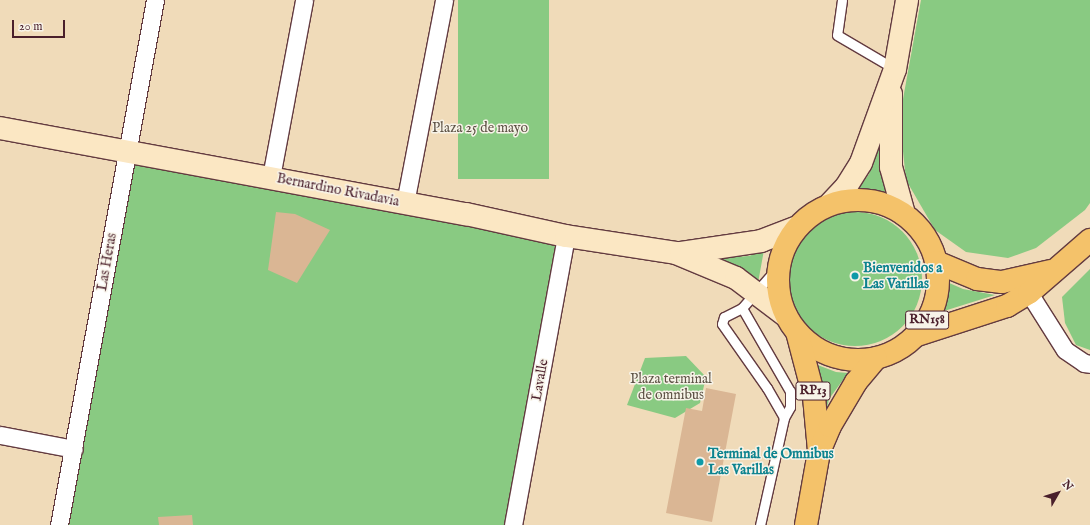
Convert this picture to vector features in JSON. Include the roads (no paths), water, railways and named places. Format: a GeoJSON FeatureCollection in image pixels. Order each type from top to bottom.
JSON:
{"type":"FeatureCollection","features":[{"type":"Feature","properties":{"kind":"highway","name":"RN158"},"geometry":{"type":"LineString","coordinates":[[849,199],[868,200],[887,205],[904,214],[919,227],[930,244],[936,262],[938,282],[935,301],[928,319],[917,335],[905,345],[876,358],[841,358],[814,347],[791,324],[778,297],[778,267],[788,239],[806,217],[830,204],[849,199]]}},
{"type":"Feature","properties":{"kind":"highway","name":"RN158"},"geometry":{"type":"LineString","coordinates":[[917,335],[1007,306],[1029,293],[1090,240]]}},
{"type":"Feature","properties":{"kind":"highway","name":"RN158"},"geometry":{"type":"LineString","coordinates":[[936,262],[977,279],[1002,282],[1026,278],[1058,269]]}},
{"type":"Feature","properties":{"kind":"highway","name":"RP13"},"geometry":{"type":"LineString","coordinates":[[791,324],[814,397],[819,452]]}},
{"type":"Feature","properties":{"kind":"highway","name":"RP13"},"geometry":{"type":"LineString","coordinates":[[806,525],[819,452],[840,406],[876,358]]}},
{"type":"Feature","properties":{"kind":"main road"},"geometry":{"type":"LineString","coordinates":[[904,214],[891,167],[893,76],[906,0]]}},
{"type":"Feature","properties":{"kind":"main road"},"geometry":{"type":"LineString","coordinates":[[830,204],[846,186],[861,163],[893,76]]}},
{"type":"Feature","properties":{"kind":"main road","name":"Bernardino Rivadavia"},"geometry":{"type":"LineString","coordinates":[[0,128],[271,177],[566,236],[676,253],[715,267],[757,292],[791,324]]}},
{"type":"Feature","properties":{"kind":"main road","name":"Bernardino Rivadavia"},"geometry":{"type":"LineString","coordinates":[[676,253],[761,241],[797,227]]}},
{"type":"Feature","properties":{"kind":"street","name":"Las Heras"},"geometry":{"type":"LineString","coordinates":[[60,525],[155,0]]}},
{"type":"Feature","properties":{"kind":"street"},"geometry":{"type":"LineString","coordinates":[[271,177],[304,0]]}},
{"type":"Feature","properties":{"kind":"street"},"geometry":{"type":"LineString","coordinates":[[405,203],[444,0]]}},
{"type":"Feature","properties":{"kind":"street","name":"Lavalle"},"geometry":{"type":"LineString","coordinates":[[514,525],[566,236]]}},
{"type":"Feature","properties":{"kind":"street"},"geometry":{"type":"LineString","coordinates":[[1029,293],[1065,350],[1090,364]]}},
{"type":"Feature","properties":{"kind":"street"},"geometry":{"type":"LineString","coordinates":[[0,435],[74,449]]}},
{"type":"Feature","properties":{"kind":"lane"},"geometry":{"type":"LineString","coordinates":[[842,0],[837,35],[893,76]]}},
{"type":"Feature","properties":{"kind":"lane"},"geometry":{"type":"LineString","coordinates":[[778,267],[742,308],[724,317],[722,324],[767,388],[784,418]]}},
{"type":"Feature","properties":{"kind":"lane"},"geometry":{"type":"LineString","coordinates":[[742,308],[790,391],[790,407],[784,418],[760,525]]}},
{"type":"Feature","properties":{"kind":"place","name":"Bienvenidos a Las Varillas"},"geometry":{"type":"Point","coordinates":[855,276]}},
{"type":"Feature","properties":{"kind":"place","name":"Terminal de Omnibus Las Varillas"},"geometry":{"type":"Point","coordinates":[700,462]}},
{"type":"Feature","properties":{"kind":"park label","name":"Plaza 25 de mayo"},"geometry":{"type":"Point","coordinates":[480,128]}},
{"type":"Feature","properties":{"kind":"park label","name":"Plaza terminal de omnibus"},"geometry":{"type":"Point","coordinates":[671,388]}}]}
